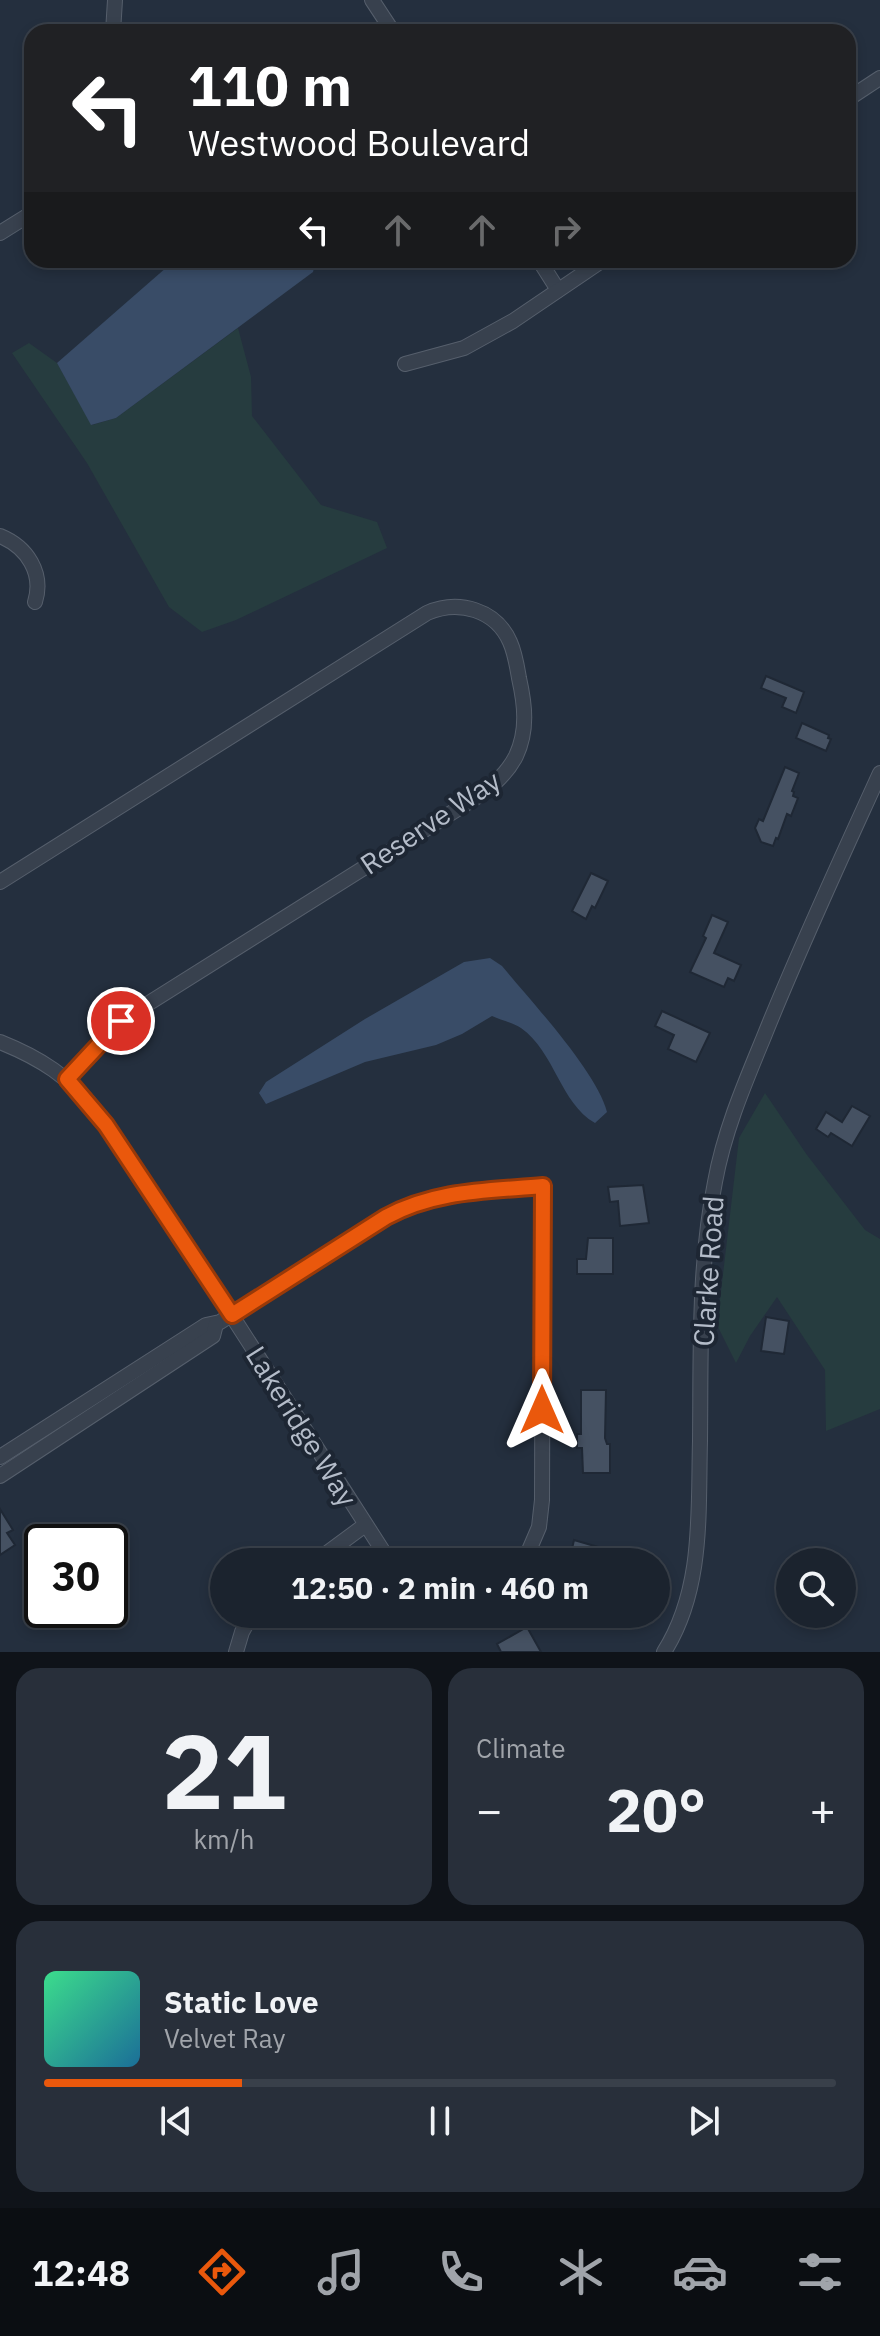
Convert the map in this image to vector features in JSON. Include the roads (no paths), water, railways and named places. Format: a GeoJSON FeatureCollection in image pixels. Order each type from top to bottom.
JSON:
{"type":"FeatureCollection","features":[{"type":"Feature","properties":{"kind":"street"},"geometry":{"type":"LineString","coordinates":[[114,24],[115,0]]}},
{"type":"Feature","properties":{"kind":"street"},"geometry":{"type":"LineString","coordinates":[[372,0],[388,24]]}},
{"type":"Feature","properties":{"kind":"street"},"geometry":{"type":"LineString","coordinates":[[856,94],[880,78]]}},
{"type":"Feature","properties":{"kind":"street"},"geometry":{"type":"LineString","coordinates":[[0,233],[24,218]]}},
{"type":"Feature","properties":{"kind":"street"},"geometry":{"type":"LineString","coordinates":[[544,268],[558,290]]}},
{"type":"Feature","properties":{"kind":"street"},"geometry":{"type":"LineString","coordinates":[[405,364],[464,348],[513,321],[591,268]]}},
{"type":"Feature","properties":{"kind":"street"},"geometry":{"type":"LineString","coordinates":[[0,536],[20,547],[31,562],[38,577],[35,602]]}},
{"type":"Feature","properties":{"kind":"street","name":"Reserve Way"},"geometry":{"type":"LineString","coordinates":[[0,882],[427,613],[447,607],[473,609],[496,622],[511,643],[526,716],[516,755],[498,781],[121,1021],[67,1079]]}},
{"type":"Feature","properties":{"kind":"street","name":"Clarke Road"},"geometry":{"type":"LineString","coordinates":[[664,1652],[679,1626],[689,1596],[695,1561],[703,1275],[715,1177],[744,1084],[794,963],[880,773]]}},
{"type":"Feature","properties":{"kind":"street","name":"Lakeridge Way"},"geometry":{"type":"LineString","coordinates":[[0,1042],[32,1056],[67,1079],[106,1125],[381,1548]]}},
{"type":"Feature","properties":{"kind":"street"},"geometry":{"type":"LineString","coordinates":[[0,1457],[206,1325],[216,1324],[232,1315],[386,1217],[410,1205],[454,1193],[543,1186],[542,1500],[539,1527],[530,1548]]}},
{"type":"Feature","properties":{"kind":"street"},"geometry":{"type":"LineString","coordinates":[[0,1476],[213,1336],[216,1324]]}},
{"type":"Feature","properties":{"kind":"street"},"geometry":{"type":"LineString","coordinates":[[334,1548],[365,1525]]}},
{"type":"Feature","properties":{"kind":"street"},"geometry":{"type":"LineString","coordinates":[[236,1652],[244,1628]]}},
{"type":"Feature","properties":{"kind":"water"},"geometry":{"type":"Polygon","coordinates":[[[166,268],[314,268],[313,272],[116,418],[91,425],[57,363],[166,268]]]}},
{"type":"Feature","properties":{"kind":"water"},"geometry":{"type":"Polygon","coordinates":[[[490,958],[502,966],[545,1017],[590,1077],[607,1112],[595,1123],[573,1103],[533,1038],[518,1026],[492,1016],[436,1045],[365,1062],[266,1104],[259,1093],[266,1082],[365,1019],[464,962],[490,958]]]}}]}
